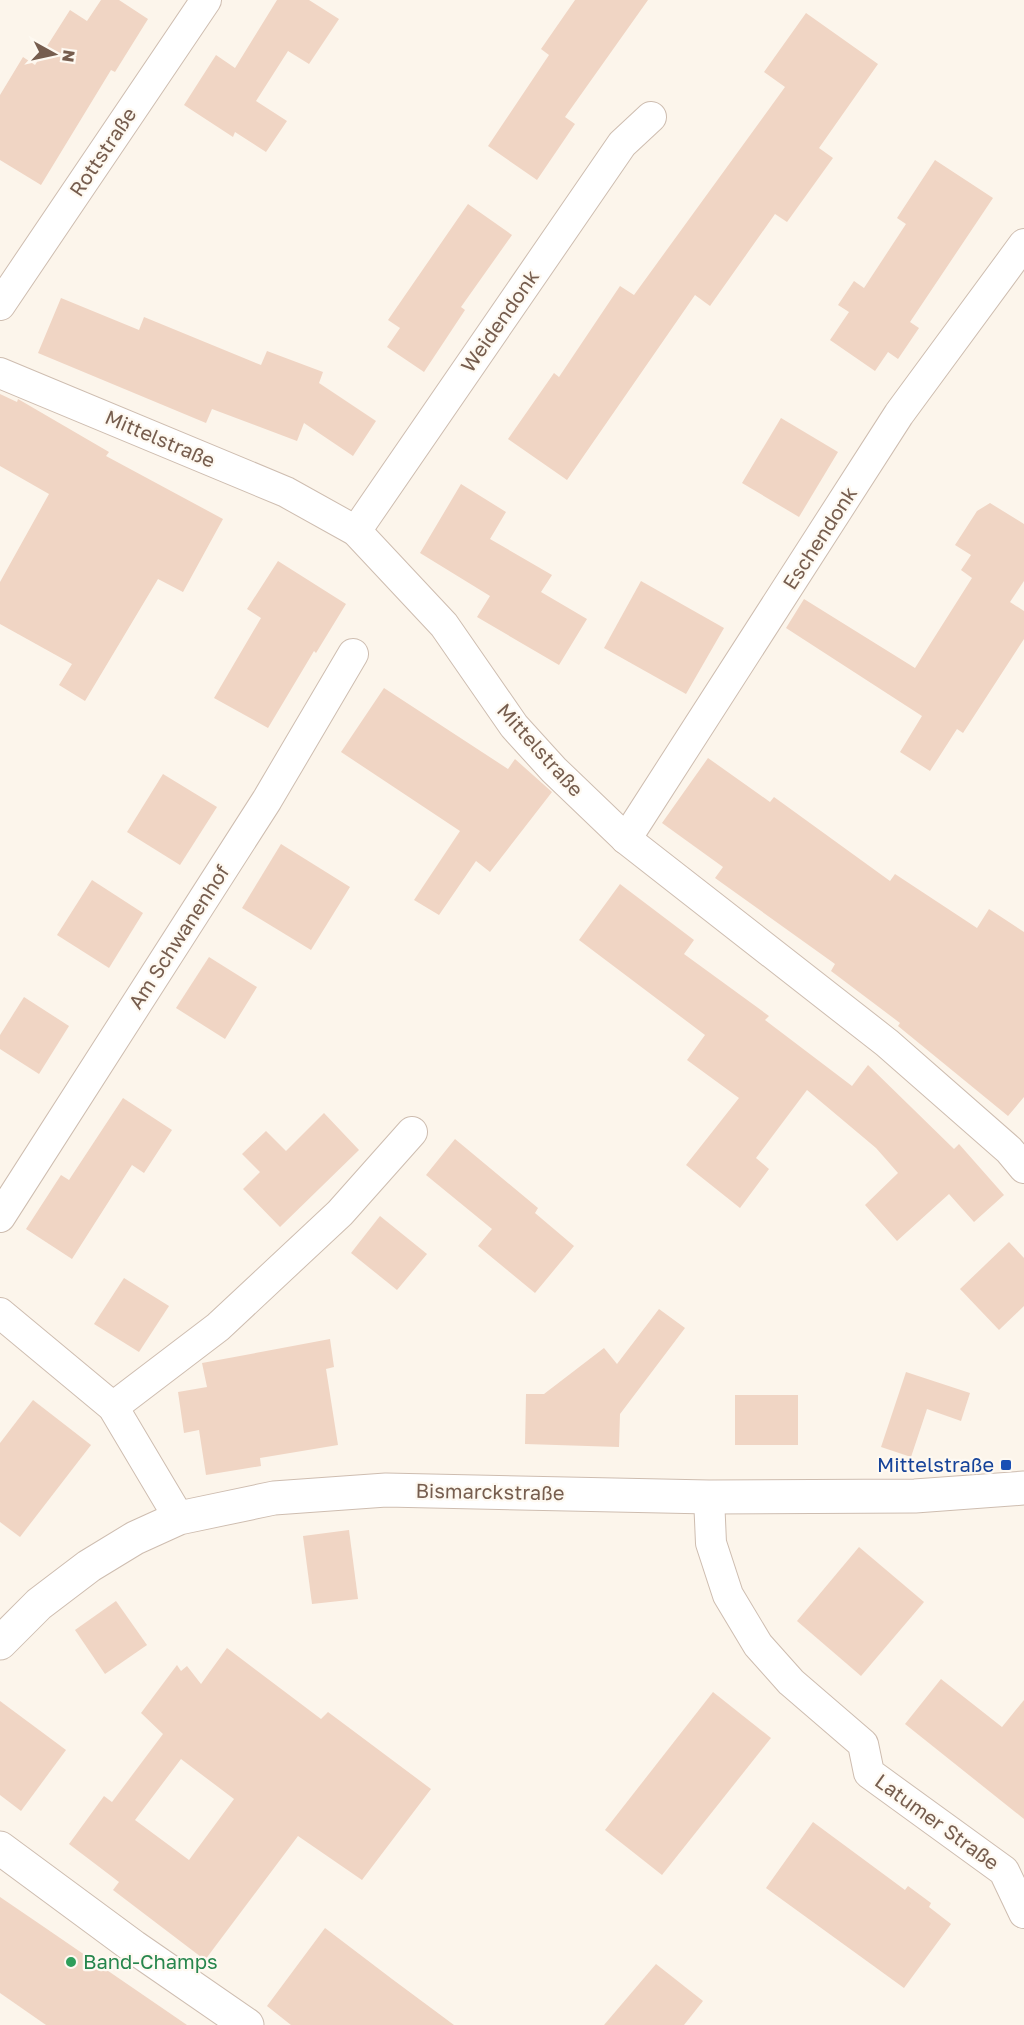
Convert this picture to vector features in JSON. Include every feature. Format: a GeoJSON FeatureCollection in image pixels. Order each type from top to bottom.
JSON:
{"type":"FeatureCollection","features":[{"type":"Feature","properties":{"kind":"street","name":"Rottstraße"},"geometry":{"type":"LineString","coordinates":[[0,304],[206,0]]}},
{"type":"Feature","properties":{"kind":"street","name":"Weidendonk"},"geometry":{"type":"LineString","coordinates":[[356,531],[622,144],[651,117]]}},
{"type":"Feature","properties":{"kind":"street","name":"Eschendonk"},"geometry":{"type":"LineString","coordinates":[[626,839],[899,414],[1024,244]]}},
{"type":"Feature","properties":{"kind":"street","name":"Mittelstraße"},"geometry":{"type":"LineString","coordinates":[[0,373],[286,492],[356,531],[444,625],[514,726],[554,770],[626,839],[887,1043],[1009,1150],[1024,1168]]}},
{"type":"Feature","properties":{"kind":"street","name":"Am Schwanenhof"},"geometry":{"type":"LineString","coordinates":[[0,1217],[267,800],[353,654]]}},
{"type":"Feature","properties":{"kind":"street"},"geometry":{"type":"LineString","coordinates":[[113,1407],[218,1327],[340,1213],[412,1132]]}},
{"type":"Feature","properties":{"kind":"street"},"geometry":{"type":"LineString","coordinates":[[0,1312],[113,1407],[179,1518]]}},
{"type":"Feature","properties":{"kind":"street","name":"Bismarckstraße"},"geometry":{"type":"LineString","coordinates":[[0,1643],[39,1604],[89,1566],[135,1538],[179,1518],[274,1498],[386,1490],[709,1497],[915,1497],[1024,1488]]}},
{"type":"Feature","properties":{"kind":"street","name":"Latumer Straße"},"geometry":{"type":"LineString","coordinates":[[709,1497],[711,1543],[728,1595],[758,1645],[791,1683],[863,1744],[869,1773],[1004,1871],[1024,1913]]}},
{"type":"Feature","properties":{"kind":"street"},"geometry":{"type":"LineString","coordinates":[[0,1848],[134,1947],[247,2025]]}},
{"type":"Feature","properties":{"kind":"building"},"geometry":{"type":"Polygon","coordinates":[[[101,0],[119,0],[148,19],[115,72],[111,70],[41,185],[0,160],[0,95],[23,57],[35,65],[70,10],[87,21],[101,0]]]}},
{"type":"Feature","properties":{"kind":"building"},"geometry":{"type":"Polygon","coordinates":[[[277,0],[309,0],[339,19],[309,64],[288,51],[256,101],[287,121],[266,152],[235,132],[233,137],[184,105],[216,55],[235,68],[277,0]]]}},
{"type":"Feature","properties":{"kind":"building"},"geometry":{"type":"Polygon","coordinates":[[[575,0],[648,0],[565,117],[575,124],[537,180],[488,146],[549,55],[541,49],[575,0]]]}},
{"type":"Feature","properties":{"kind":"building"},"geometry":{"type":"Polygon","coordinates":[[[806,13],[878,64],[819,148],[833,158],[787,222],[775,214],[710,306],[695,295],[567,480],[508,439],[554,373],[559,377],[620,286],[634,295],[785,87],[764,72],[806,13]]]}},
{"type":"Feature","properties":{"kind":"building"},"geometry":{"type":"Polygon","coordinates":[[[935,160],[993,198],[910,322],[919,328],[898,359],[888,352],[875,371],[830,340],[849,312],[838,305],[854,281],[864,288],[906,224],[897,218],[935,160]]]}},
{"type":"Feature","properties":{"kind":"building"},"geometry":{"type":"Polygon","coordinates":[[[468,204],[512,235],[461,307],[465,310],[424,372],[387,347],[400,328],[388,320],[468,204]]]}},
{"type":"Feature","properties":{"kind":"building"},"geometry":{"type":"Polygon","coordinates":[[[61,298],[139,330],[144,317],[261,365],[267,351],[323,372],[319,383],[376,421],[353,456],[304,423],[297,441],[212,409],[206,423],[38,353],[61,298]]]}},
{"type":"Feature","properties":{"kind":"building"},"geometry":{"type":"Polygon","coordinates":[[[0,394],[17,402],[18,399],[109,452],[106,456],[223,519],[183,592],[158,579],[85,701],[59,685],[72,664],[0,624],[0,582],[49,494],[0,466],[0,394]]]}},
{"type":"Feature","properties":{"kind":"building"},"geometry":{"type":"Polygon","coordinates":[[[781,418],[838,452],[799,517],[742,483],[781,418]]]}},
{"type":"Feature","properties":{"kind":"building"},"geometry":{"type":"Polygon","coordinates":[[[461,484],[506,512],[490,539],[552,575],[541,592],[587,619],[559,665],[477,617],[490,596],[420,553],[461,484]]]}},
{"type":"Feature","properties":{"kind":"building"},"geometry":{"type":"Polygon","coordinates":[[[990,503],[1024,524],[1024,581],[1010,602],[1024,611],[1024,639],[963,733],[957,729],[930,771],[900,752],[922,716],[786,628],[804,599],[915,668],[972,578],[961,570],[971,555],[955,545],[977,511],[990,503]]]}},
{"type":"Feature","properties":{"kind":"building"},"geometry":{"type":"Polygon","coordinates":[[[278,561],[346,604],[316,653],[314,651],[268,728],[214,698],[261,618],[247,609],[278,561]]]}},
{"type":"Feature","properties":{"kind":"building"},"geometry":{"type":"Polygon","coordinates":[[[641,581],[724,628],[686,694],[604,648],[641,581]]]}},
{"type":"Feature","properties":{"kind":"building"},"geometry":{"type":"Polygon","coordinates":[[[384,688],[508,769],[515,759],[552,792],[490,872],[476,861],[439,915],[414,900],[460,831],[341,752],[384,688]]]}},
{"type":"Feature","properties":{"kind":"building"},"geometry":{"type":"Polygon","coordinates":[[[708,758],[770,802],[774,797],[890,881],[895,874],[977,928],[989,909],[1024,932],[1024,1097],[1008,1116],[898,1026],[900,1023],[831,971],[835,964],[715,878],[723,867],[662,823],[708,758]]]}},
{"type":"Feature","properties":{"kind":"building"},"geometry":{"type":"Polygon","coordinates":[[[163,774],[217,807],[180,865],[127,832],[163,774]]]}},
{"type":"Feature","properties":{"kind":"building"},"geometry":{"type":"Polygon","coordinates":[[[281,844],[350,887],[311,950],[242,908],[281,844]]]}},
{"type":"Feature","properties":{"kind":"building"},"geometry":{"type":"Polygon","coordinates":[[[92,880],[143,913],[109,968],[57,935],[92,880]]]}},
{"type":"Feature","properties":{"kind":"building"},"geometry":{"type":"Polygon","coordinates":[[[620,884],[694,940],[684,954],[769,1016],[765,1020],[852,1086],[868,1065],[954,1149],[959,1144],[1004,1195],[974,1222],[949,1194],[897,1241],[865,1205],[898,1173],[876,1148],[807,1090],[756,1158],[769,1169],[740,1208],[686,1165],[739,1098],[687,1060],[705,1035],[579,940],[620,884]]]}},
{"type":"Feature","properties":{"kind":"building"},"geometry":{"type":"Polygon","coordinates":[[[209,957],[257,987],[225,1039],[176,1008],[209,957]]]}},
{"type":"Feature","properties":{"kind":"building"},"geometry":{"type":"Polygon","coordinates":[[[24,997],[69,1026],[39,1074],[0,1049],[0,1035],[24,997]]]}},
{"type":"Feature","properties":{"kind":"building"},"geometry":{"type":"Polygon","coordinates":[[[123,1098],[172,1130],[144,1173],[132,1165],[72,1259],[26,1229],[61,1175],[69,1180],[123,1098]]]}},
{"type":"Feature","properties":{"kind":"building"},"geometry":{"type":"Polygon","coordinates":[[[324,1113],[359,1150],[280,1227],[243,1189],[260,1172],[242,1154],[266,1131],[286,1151],[324,1113]]]}},
{"type":"Feature","properties":{"kind":"building"},"geometry":{"type":"Polygon","coordinates":[[[455,1139],[538,1208],[535,1213],[574,1246],[535,1293],[478,1246],[492,1229],[426,1175],[455,1139]]]}},
{"type":"Feature","properties":{"kind":"building"},"geometry":{"type":"Polygon","coordinates":[[[380,1216],[427,1254],[397,1290],[351,1253],[380,1216]]]}},
{"type":"Feature","properties":{"kind":"building"},"geometry":{"type":"Polygon","coordinates":[[[1009,1242],[1024,1258],[1024,1306],[999,1330],[960,1289],[1009,1242]]]}},
{"type":"Feature","properties":{"kind":"building"},"geometry":{"type":"Polygon","coordinates":[[[124,1278],[169,1306],[139,1352],[94,1324],[124,1278]]]}},
{"type":"Feature","properties":{"kind":"building"},"geometry":{"type":"Polygon","coordinates":[[[659,1309],[685,1328],[620,1414],[619,1447],[525,1444],[526,1394],[544,1394],[604,1348],[617,1364],[659,1309]]]}},
{"type":"Feature","properties":{"kind":"building"},"geometry":{"type":"Polygon","coordinates":[[[330,1339],[334,1367],[326,1369],[338,1445],[260,1458],[261,1466],[206,1475],[199,1430],[184,1433],[178,1392],[207,1387],[202,1363],[330,1339]]]}},
{"type":"Feature","properties":{"kind":"building"},"geometry":{"type":"Polygon","coordinates":[[[906,1372],[970,1393],[961,1421],[927,1409],[911,1457],[881,1447],[906,1372]]]}},
{"type":"Feature","properties":{"kind":"building"},"geometry":{"type":"Polygon","coordinates":[[[735,1395],[798,1395],[798,1445],[735,1445],[735,1395]]]}},
{"type":"Feature","properties":{"kind":"building"},"geometry":{"type":"Polygon","coordinates":[[[33,1400],[91,1445],[20,1537],[0,1522],[0,1443],[33,1400]]]}},
{"type":"Feature","properties":{"kind":"building"},"geometry":{"type":"Polygon","coordinates":[[[349,1530],[358,1599],[312,1604],[303,1536],[349,1530]]]}},
{"type":"Feature","properties":{"kind":"building"},"geometry":{"type":"Polygon","coordinates":[[[859,1547],[924,1602],[861,1676],[797,1621],[859,1547]]]}},
{"type":"Feature","properties":{"kind":"building"},"geometry":{"type":"Polygon","coordinates":[[[116,1601],[147,1645],[105,1674],[75,1630],[116,1601]]]}},
{"type":"Feature","properties":{"kind":"building"},"geometry":{"type":"Polygon","coordinates":[[[227,1648],[321,1719],[328,1712],[431,1789],[362,1880],[298,1836],[205,1960],[113,1890],[119,1882],[69,1844],[104,1796],[112,1802],[163,1734],[141,1713],[177,1665],[181,1671],[187,1666],[201,1684],[227,1648]],[[181,1759],[135,1820],[189,1860],[234,1799],[181,1759]]]}},
{"type":"Feature","properties":{"kind":"building"},"geometry":{"type":"Polygon","coordinates":[[[941,1679],[1002,1727],[1024,1700],[1024,1819],[905,1724],[941,1679]]]}},
{"type":"Feature","properties":{"kind":"building"},"geometry":{"type":"Polygon","coordinates":[[[713,1692],[771,1738],[662,1875],[605,1830],[713,1692]]]}},
{"type":"Feature","properties":{"kind":"building"},"geometry":{"type":"Polygon","coordinates":[[[0,1701],[66,1750],[21,1811],[0,1795],[0,1701]]]}},
{"type":"Feature","properties":{"kind":"building"},"geometry":{"type":"Polygon","coordinates":[[[813,1822],[905,1890],[908,1886],[931,1903],[929,1907],[951,1924],[904,1988],[766,1888],[813,1822]]]}},
{"type":"Feature","properties":{"kind":"building"},"geometry":{"type":"Polygon","coordinates":[[[0,1897],[187,2025],[46,2025],[0,1993],[0,1897]]]}},
{"type":"Feature","properties":{"kind":"building"},"geometry":{"type":"Polygon","coordinates":[[[325,1928],[454,2025],[291,2025],[267,2006],[325,1928]]]}},
{"type":"Feature","properties":{"kind":"building"},"geometry":{"type":"Polygon","coordinates":[[[656,1964],[703,2001],[684,2025],[604,2025],[656,1964]]]}},
{"type":"Feature","properties":{"kind":"place","name":"Mittelstraße"},"geometry":{"type":"Point","coordinates":[1006,1465]}},
{"type":"Feature","properties":{"kind":"place","name":"Band-Champs"},"geometry":{"type":"Point","coordinates":[71,1962]}}]}
